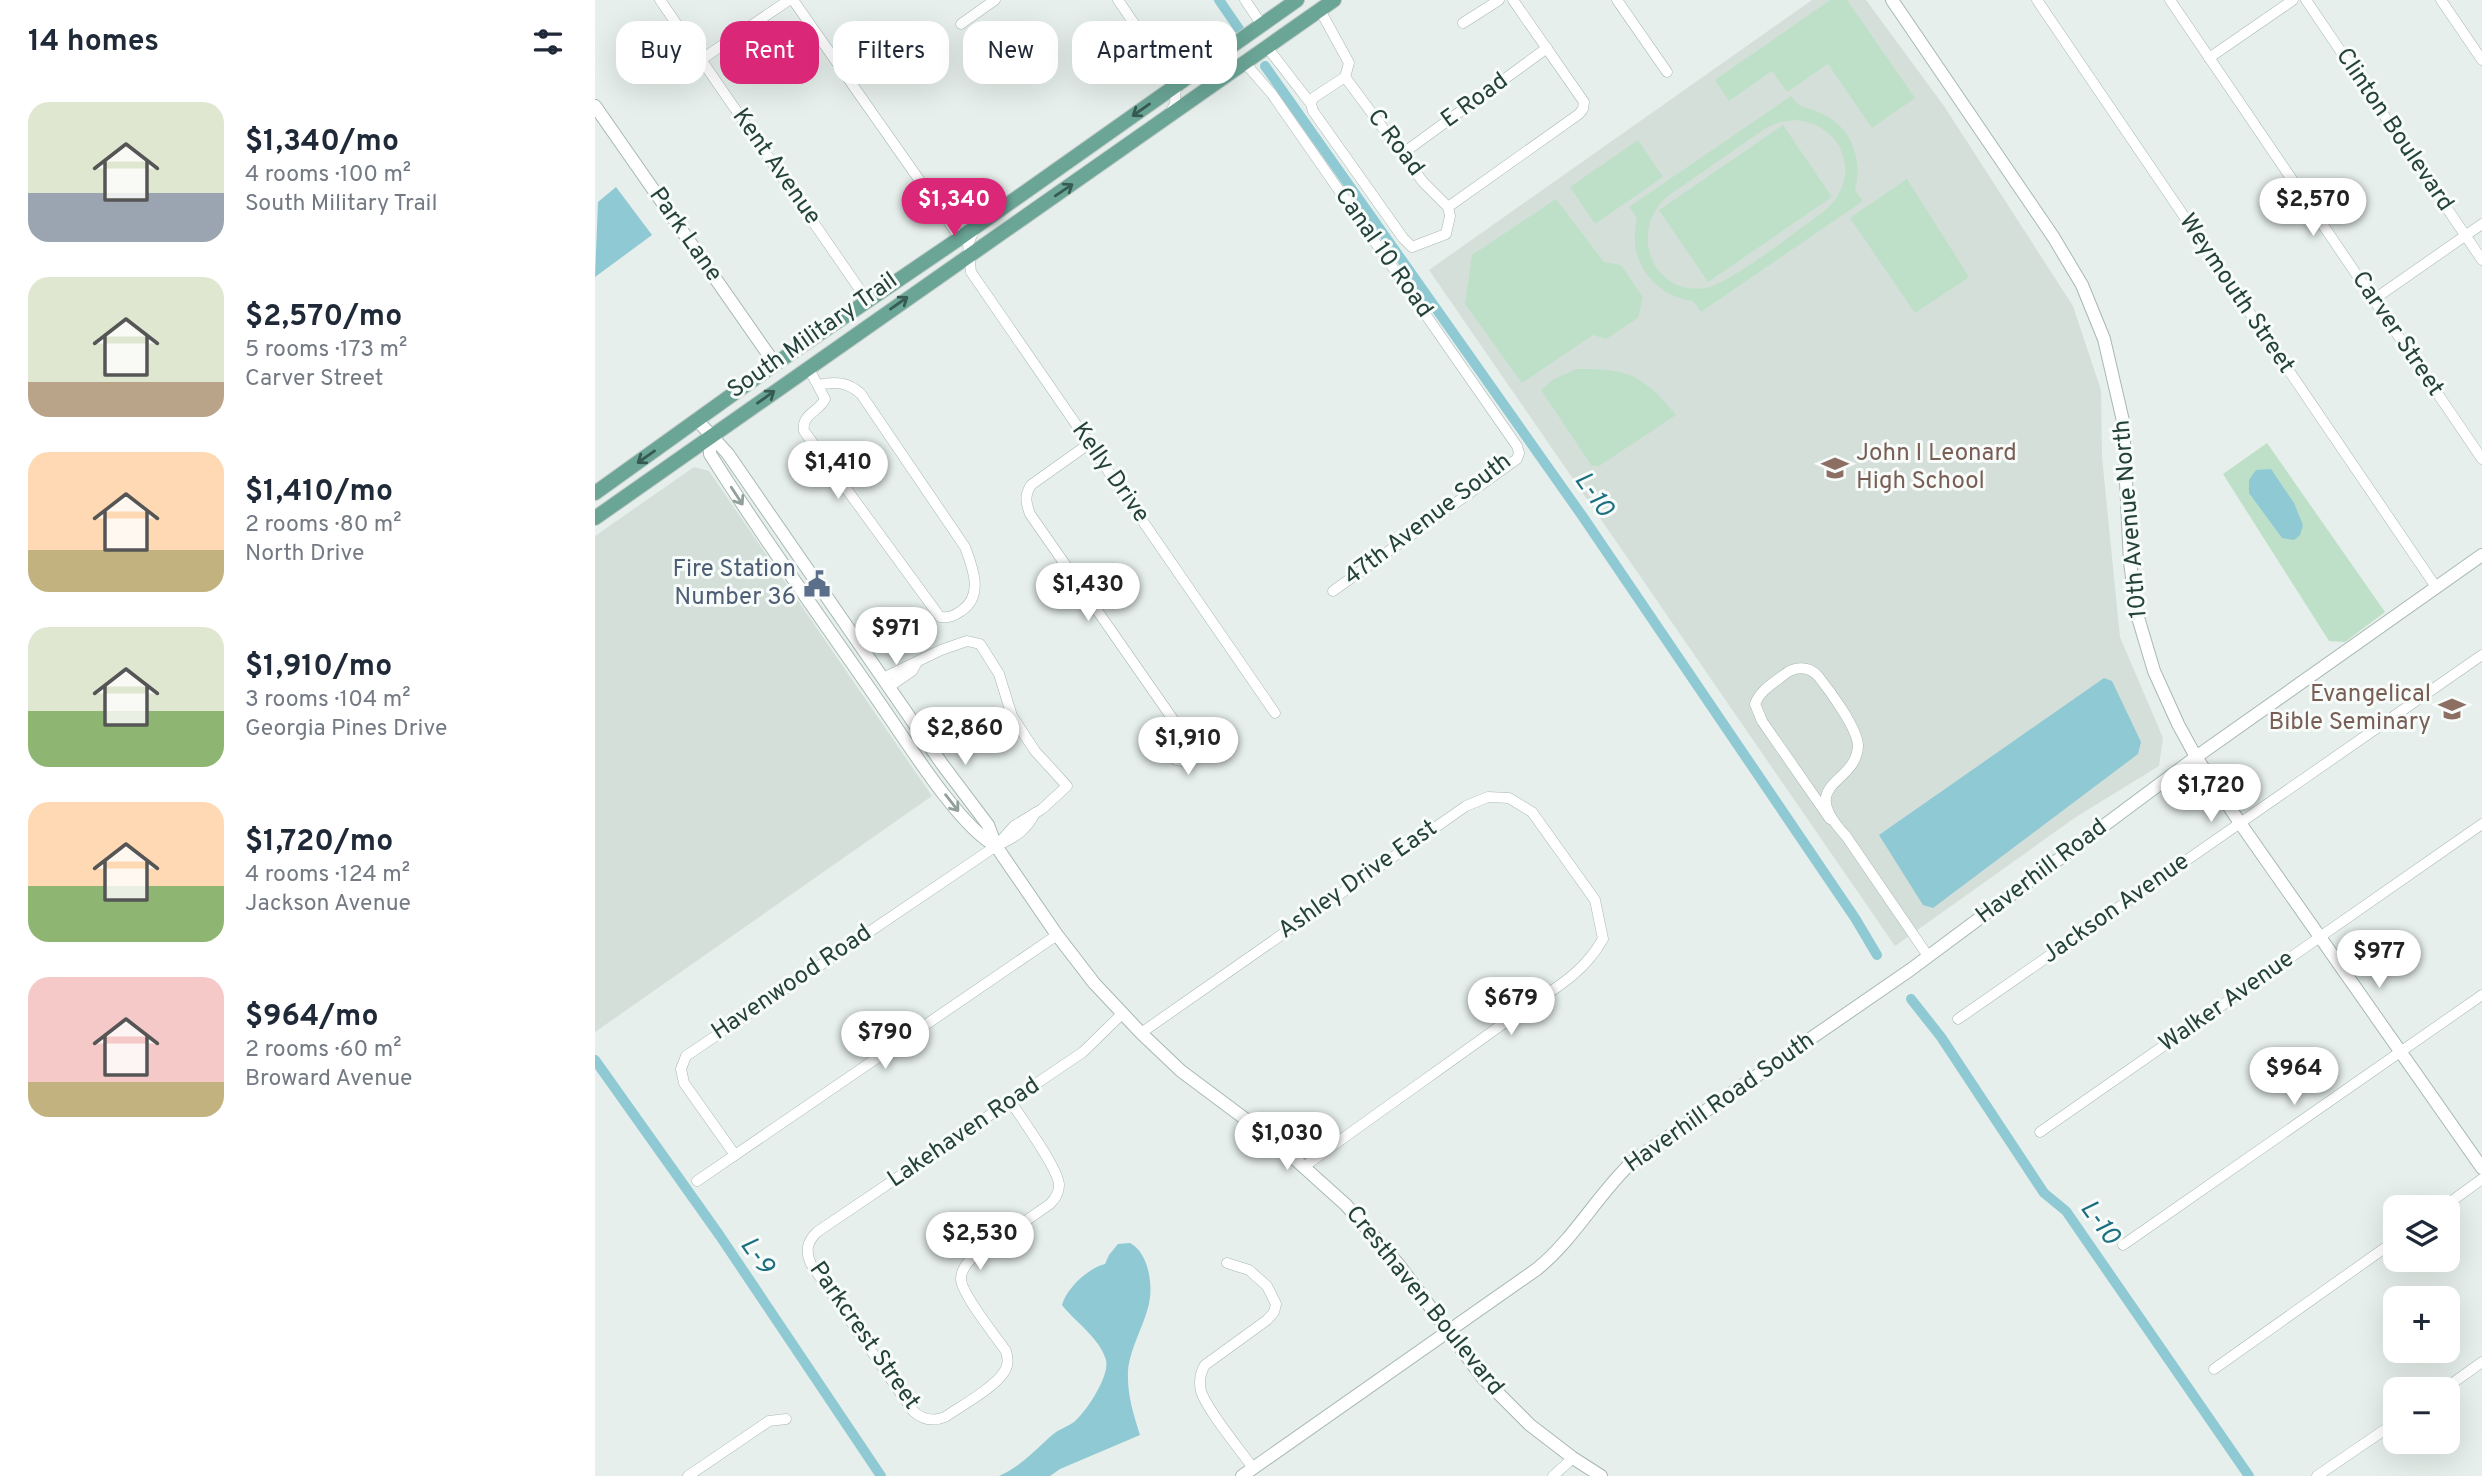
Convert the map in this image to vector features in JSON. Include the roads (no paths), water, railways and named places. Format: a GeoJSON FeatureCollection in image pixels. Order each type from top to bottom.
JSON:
{"type":"FeatureCollection","features":[{"type":"Feature","properties":{"kind":"main road","name":"South Military Trail"},"geometry":{"type":"LineString","coordinates":[[595,493],[1297,0]]}},
{"type":"Feature","properties":{"kind":"main road"},"geometry":{"type":"LineString","coordinates":[[1207,90],[1216,72],[1289,20],[1295,12],[1297,0]]}},
{"type":"Feature","properties":{"kind":"main road","name":"South Military Trail"},"geometry":{"type":"LineString","coordinates":[[595,518],[1334,0]]}},
{"type":"Feature","properties":{"kind":"main road"},"geometry":{"type":"LineString","coordinates":[[927,284],[935,264],[931,258]]}},
{"type":"Feature","properties":{"kind":"street","name":"Kent Avenue"},"geometry":{"type":"LineString","coordinates":[[660,0],[675,21]]}},
{"type":"Feature","properties":{"kind":"street"},"geometry":{"type":"LineString","coordinates":[[706,56],[791,0],[960,239]]}},
{"type":"Feature","properties":{"kind":"street"},"geometry":{"type":"LineString","coordinates":[[961,24],[995,0]]}},
{"type":"Feature","properties":{"kind":"street"},"geometry":{"type":"LineString","coordinates":[[1118,0],[1175,85],[1175,103],[1168,118]]}},
{"type":"Feature","properties":{"kind":"street"},"geometry":{"type":"LineString","coordinates":[[1245,0],[1262,24]]}},
{"type":"Feature","properties":{"kind":"street"},"geometry":{"type":"LineString","coordinates":[[1463,23],[1499,0]]}},
{"type":"Feature","properties":{"kind":"street"},"geometry":{"type":"LineString","coordinates":[[1267,47],[1311,104],[1313,111],[1412,247],[1446,234],[1450,216],[1448,207],[1580,114],[1583,109],[1584,102],[1513,0]]}},
{"type":"Feature","properties":{"kind":"street"},"geometry":{"type":"LineString","coordinates":[[1617,0],[1667,72]]}},
{"type":"Feature","properties":{"kind":"street","name":"10th Avenue North"},"geometry":{"type":"LineString","coordinates":[[1892,0],[2054,238],[2082,285],[2093,312],[2112,365],[2123,421],[2130,562],[2137,614],[2161,689],[2196,757],[2240,823],[2482,1167]]}},
{"type":"Feature","properties":{"kind":"street","name":"Weymouth Street"},"geometry":{"type":"LineString","coordinates":[[2037,0],[2436,587]]}},
{"type":"Feature","properties":{"kind":"street","name":"Carver Street"},"geometry":{"type":"LineString","coordinates":[[2170,0],[2482,460]]}},
{"type":"Feature","properties":{"kind":"street"},"geometry":{"type":"LineString","coordinates":[[2209,58],[2293,0]]}},
{"type":"Feature","properties":{"kind":"street","name":"Clinton Boulevard"},"geometry":{"type":"LineString","coordinates":[[2306,0],[2482,260]]}},
{"type":"Feature","properties":{"kind":"street"},"geometry":{"type":"LineString","coordinates":[[2441,0],[2482,60]]}},
{"type":"Feature","properties":{"kind":"street"},"geometry":{"type":"LineString","coordinates":[[1311,104],[1313,98],[1345,76],[1349,63],[1320,10]]}},
{"type":"Feature","properties":{"kind":"street","name":"E Road"},"geometry":{"type":"LineString","coordinates":[[1402,154],[1547,48]]}},
{"type":"Feature","properties":{"kind":"street","name":"Canal 10 Road"},"geometry":{"type":"LineString","coordinates":[[1245,63],[1272,94],[1517,446]]}},
{"type":"Feature","properties":{"kind":"street","name":"Kent Avenue"},"geometry":{"type":"LineString","coordinates":[[706,65],[867,300]]}},
{"type":"Feature","properties":{"kind":"street","name":"C Road"},"geometry":{"type":"LineString","coordinates":[[1345,76],[1423,182],[1448,207]]}},
{"type":"Feature","properties":{"kind":"street","name":"Park Lane"},"geometry":{"type":"LineString","coordinates":[[595,106],[775,365]]}},
{"type":"Feature","properties":{"kind":"street"},"geometry":{"type":"LineString","coordinates":[[2373,300],[2482,224]]}},
{"type":"Feature","properties":{"kind":"street"},"geometry":{"type":"LineString","coordinates":[[968,255],[968,244],[975,227]]}},
{"type":"Feature","properties":{"kind":"street","name":"Kelly Drive"},"geometry":{"type":"LineString","coordinates":[[968,255],[971,272],[1275,713]]}},
{"type":"Feature","properties":{"kind":"street"},"geometry":{"type":"LineString","coordinates":[[807,368],[825,399],[822,405],[805,418],[804,431],[940,617],[952,616],[965,609],[972,599],[976,585],[965,547],[861,394],[844,384],[831,382],[818,385]]}},
{"type":"Feature","properties":{"kind":"street","name":"Cresthaven Boulevard"},"geometry":{"type":"LineString","coordinates":[[697,420],[728,454],[942,764],[988,825],[996,846],[1094,983],[1140,1033],[1181,1071],[1305,1166],[1373,1234],[1483,1378],[1506,1402],[1573,1458],[1601,1476]]}},
{"type":"Feature","properties":{"kind":"street","name":"Cresthaven Boulevard"},"geometry":{"type":"LineString","coordinates":[[710,436],[710,454],[794,581],[937,784],[983,840],[996,846]]}},
{"type":"Feature","properties":{"kind":"street"},"geometry":{"type":"LineString","coordinates":[[1090,443],[1031,485],[1025,493],[1026,502],[1030,514],[1179,728]]}},
{"type":"Feature","properties":{"kind":"street","name":"47th Avenue South"},"geometry":{"type":"LineString","coordinates":[[1333,591],[1517,459],[1517,446]]}},
{"type":"Feature","properties":{"kind":"street","name":"Haverhill Road"},"geometry":{"type":"LineString","coordinates":[[1910,970],[2196,757],[2482,555]]}},
{"type":"Feature","properties":{"kind":"street"},"geometry":{"type":"LineString","coordinates":[[886,682],[912,671],[917,661],[967,641],[980,644],[999,674],[1012,716],[1035,751],[1067,786],[1035,813],[1028,826],[1014,838],[996,846]]}},
{"type":"Feature","properties":{"kind":"street","name":"Jackson Avenue"},"geometry":{"type":"LineString","coordinates":[[1958,1019],[2482,655]]}},
{"type":"Feature","properties":{"kind":"street"},"geometry":{"type":"LineString","coordinates":[[1830,819],[1826,799],[1831,785],[1854,761],[1858,747],[1856,733],[1816,674],[1803,667],[1790,670],[1758,695],[1755,704],[1762,721],[1830,819],[1846,836],[1928,956]]}},
{"type":"Feature","properties":{"kind":"street","name":"Ashley Drive East"},"geometry":{"type":"LineString","coordinates":[[1140,1033],[1466,806],[1488,797],[1509,798],[1532,812],[1595,900],[1603,939],[1592,959],[1576,974],[1305,1166]]}},
{"type":"Feature","properties":{"kind":"street","name":"Walker Avenue"},"geometry":{"type":"LineString","coordinates":[[2040,1132],[2482,824]]}},
{"type":"Feature","properties":{"kind":"street","name":"Havenwood Road"},"geometry":{"type":"LineString","coordinates":[[735,1155],[684,1083],[681,1069],[686,1056],[996,846]]}},
{"type":"Feature","properties":{"kind":"street"},"geometry":{"type":"LineString","coordinates":[[697,1181],[1058,935]]}},
{"type":"Feature","properties":{"kind":"street","name":"Haverhill Road South"},"geometry":{"type":"LineString","coordinates":[[1242,1476],[1549,1259],[1576,1229],[1604,1190],[1633,1161],[1910,970]]}},
{"type":"Feature","properties":{"kind":"street"},"geometry":{"type":"LineString","coordinates":[[2123,1245],[2482,995]]}},
{"type":"Feature","properties":{"kind":"street","name":"Lakehaven Road"},"geometry":{"type":"LineString","coordinates":[[807,1250],[817,1232],[1083,1052],[1122,1014]]}},
{"type":"Feature","properties":{"kind":"street","name":"Parkcrest Street"},"geometry":{"type":"LineString","coordinates":[[807,1250],[811,1264],[913,1410],[925,1419],[939,1420],[945,1417],[998,1380],[1006,1371],[1006,1351],[965,1292],[962,1272],[971,1259],[1050,1204],[1058,1193],[1059,1186],[1055,1172],[1011,1102]]}},
{"type":"Feature","properties":{"kind":"street"},"geometry":{"type":"LineString","coordinates":[[2460,1195],[2482,1179]]}},
{"type":"Feature","properties":{"kind":"street"},"geometry":{"type":"LineString","coordinates":[[2214,1369],[2383,1249]]}},
{"type":"Feature","properties":{"kind":"street"},"geometry":{"type":"LineString","coordinates":[[1227,1263],[1249,1270],[1267,1286],[1276,1304],[1274,1312],[1267,1320],[1205,1365],[1200,1373],[1201,1392],[1253,1468]]}},
{"type":"Feature","properties":{"kind":"street"},"geometry":{"type":"LineString","coordinates":[[2460,1378],[2482,1362]]}},
{"type":"Feature","properties":{"kind":"street"},"geometry":{"type":"LineString","coordinates":[[688,1476],[769,1421],[786,1419]]}},
{"type":"Feature","properties":{"kind":"street"},"geometry":{"type":"LineString","coordinates":[[2317,1476],[2383,1431]]}},
{"type":"Feature","properties":{"kind":"street"},"geometry":{"type":"LineString","coordinates":[[1553,1476],[1573,1458]]}},
{"type":"Feature","properties":{"kind":"water"},"geometry":{"type":"Polygon","coordinates":[[[616,187],[652,235],[595,277],[598,202],[616,187]]]}},
{"type":"Feature","properties":{"kind":"water"},"geometry":{"type":"Polygon","coordinates":[[[2271,469],[2294,503],[2303,525],[2300,535],[2294,540],[2282,538],[2249,493],[2249,480],[2256,470],[2271,469]]]}},
{"type":"Feature","properties":{"kind":"water"},"geometry":{"type":"Polygon","coordinates":[[[2104,678],[2112,681],[2141,742],[2138,754],[1933,908],[1923,905],[1879,835],[2104,678]]]}},
{"type":"Feature","properties":{"kind":"water"},"geometry":{"type":"Polygon","coordinates":[[[1130,1243],[1141,1253],[1150,1282],[1149,1305],[1128,1371],[1130,1396],[1140,1435],[1060,1469],[1050,1476],[999,1476],[1020,1463],[1053,1434],[1074,1422],[1096,1393],[1106,1367],[1103,1352],[1093,1337],[1062,1305],[1073,1286],[1092,1270],[1105,1264],[1118,1244],[1130,1243]]]}},
{"type":"Feature","properties":{"kind":"waterway","name":"L-10"},"geometry":{"type":"LineString","coordinates":[[1219,0],[1239,29]]}},
{"type":"Feature","properties":{"kind":"waterway","name":"L-10"},"geometry":{"type":"LineString","coordinates":[[1265,66],[1583,517],[1855,918],[1877,955]]}},
{"type":"Feature","properties":{"kind":"waterway","name":"L-10"},"geometry":{"type":"LineString","coordinates":[[1911,999],[1941,1037],[2044,1193],[2066,1211],[2249,1476]]}},
{"type":"Feature","properties":{"kind":"waterway","name":"L-9"},"geometry":{"type":"LineString","coordinates":[[595,1060],[720,1236],[881,1476]]}},
{"type":"Feature","properties":{"kind":"place","name":"John I Leonard High School"},"geometry":{"type":"Point","coordinates":[1835,468]}},
{"type":"Feature","properties":{"kind":"place","name":"Fire Station Number 36"},"geometry":{"type":"Point","coordinates":[817,584]}},
{"type":"Feature","properties":{"kind":"place","name":"Evangelical Bible Seminary"},"geometry":{"type":"Point","coordinates":[2452,709]}}]}
